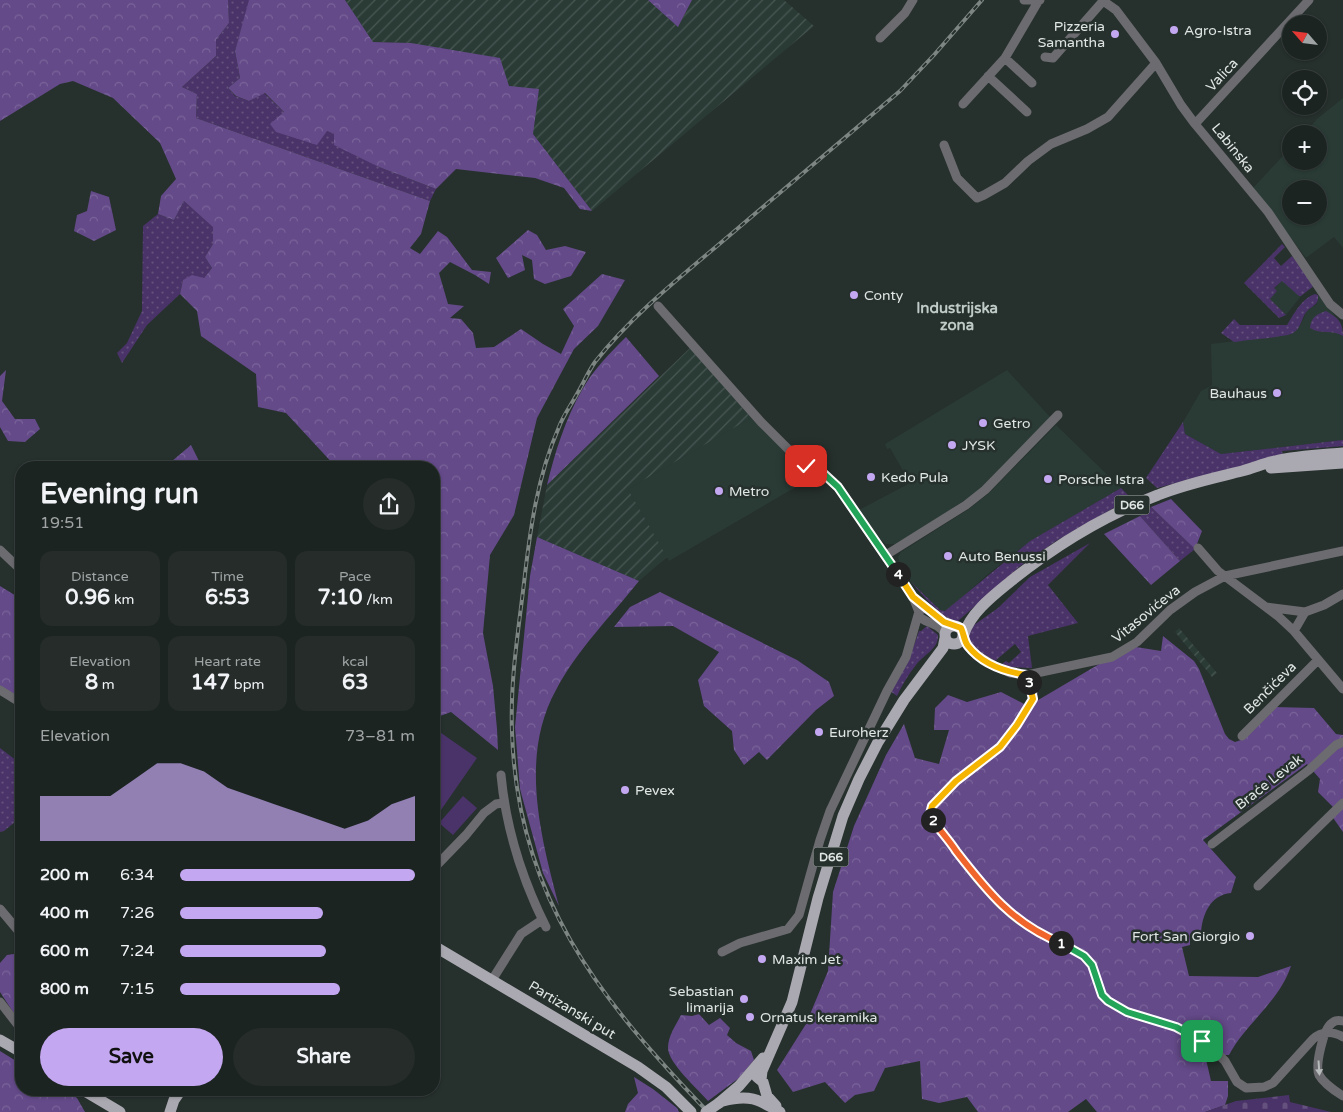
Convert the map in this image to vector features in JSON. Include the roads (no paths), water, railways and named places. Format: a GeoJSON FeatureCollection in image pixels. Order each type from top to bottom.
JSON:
{"type":"FeatureCollection","features":[{"type":"Feature","properties":{"kind":"main road","name":"D66"},"geometry":{"type":"LineString","coordinates":[[763,1085],[762,1071],[792,1002],[818,898],[843,816],[856,787],[878,742],[904,700],[979,610],[1020,574],[1060,544],[1124,508],[1160,494],[1275,461],[1343,453]]}},
{"type":"Feature","properties":{"kind":"main road","name":"D66"},"geometry":{"type":"LineString","coordinates":[[1259,467],[1277,468],[1343,463]]}},
{"type":"Feature","properties":{"kind":"main road","name":"Partizanski put"},"geometry":{"type":"LineString","coordinates":[[440,950],[638,1067],[666,1087],[690,1111]]}},
{"type":"Feature","properties":{"kind":"main road"},"geometry":{"type":"LineString","coordinates":[[0,1040],[15,1049]]}},
{"type":"Feature","properties":{"kind":"main road","name":"D66"},"geometry":{"type":"LineString","coordinates":[[745,1079],[773,1045]]}},
{"type":"Feature","properties":{"kind":"main road"},"geometry":{"type":"LineString","coordinates":[[706,1112],[745,1079],[756,1076],[763,1085],[767,1096],[780,1112]]}},
{"type":"Feature","properties":{"kind":"main road"},"geometry":{"type":"LineString","coordinates":[[745,1079],[741,1091],[749,1098],[764,1103],[780,1112]]}},
{"type":"Feature","properties":{"kind":"main road"},"geometry":{"type":"LineString","coordinates":[[720,1102],[761,1095],[763,1085]]}},
{"type":"Feature","properties":{"kind":"main road"},"geometry":{"type":"LineString","coordinates":[[93,1096],[120,1112]]}},
{"type":"Feature","properties":{"kind":"main road"},"geometry":{"type":"LineString","coordinates":[[170,1112],[177,1096]]}},
{"type":"Feature","properties":{"kind":"street"},"geometry":{"type":"LineString","coordinates":[[880,38],[914,0]]}},
{"type":"Feature","properties":{"kind":"street"},"geometry":{"type":"LineString","coordinates":[[1024,0],[1040,0]]}},
{"type":"Feature","properties":{"kind":"street"},"geometry":{"type":"LineString","coordinates":[[963,104],[1005,58],[1040,0]]}},
{"type":"Feature","properties":{"kind":"street"},"geometry":{"type":"LineString","coordinates":[[1045,57],[1053,58],[1102,0]]}},
{"type":"Feature","properties":{"kind":"street","name":"Labinska"},"geometry":{"type":"LineString","coordinates":[[1102,0],[1116,10],[1156,63],[1181,105],[1195,124],[1268,212],[1330,304],[1343,315]]}},
{"type":"Feature","properties":{"kind":"street","name":"Valica"},"geometry":{"type":"LineString","coordinates":[[1195,124],[1309,0]]}},
{"type":"Feature","properties":{"kind":"street"},"geometry":{"type":"LineString","coordinates":[[1005,58],[1032,83]]}},
{"type":"Feature","properties":{"kind":"street"},"geometry":{"type":"LineString","coordinates":[[944,145],[957,178],[977,198],[984,196],[1005,183],[1028,161],[1051,144],[1087,129],[1108,117],[1156,63]]}},
{"type":"Feature","properties":{"kind":"street"},"geometry":{"type":"LineString","coordinates":[[988,76],[1026,112]]}},
{"type":"Feature","properties":{"kind":"street","name":"Vitasovićeva"},"geometry":{"type":"LineString","coordinates":[[658,306],[757,418],[801,462],[824,474],[838,487],[886,555],[922,614],[944,622],[955,638],[978,656],[1010,672],[1027,675],[1112,657],[1137,642],[1170,610],[1195,592],[1224,576],[1343,551]]}},
{"type":"Feature","properties":{"kind":"street"},"geometry":{"type":"LineString","coordinates":[[886,555],[966,505],[985,490],[1058,416]]}},
{"type":"Feature","properties":{"kind":"street","name":"Benčićeva"},"geometry":{"type":"LineString","coordinates":[[1198,548],[1224,576],[1294,631],[1343,689]]}},
{"type":"Feature","properties":{"kind":"street"},"geometry":{"type":"LineString","coordinates":[[0,550],[15,564]]}},
{"type":"Feature","properties":{"kind":"street"},"geometry":{"type":"LineString","coordinates":[[1294,631],[1305,612],[1324,606],[1343,594]]}},
{"type":"Feature","properties":{"kind":"street","name":"Benčićeva"},"geometry":{"type":"LineString","coordinates":[[1265,607],[1305,612]]}},
{"type":"Feature","properties":{"kind":"street"},"geometry":{"type":"LineString","coordinates":[[722,952],[740,943],[788,929],[799,915],[830,811],[887,691],[906,658],[922,614]]}},
{"type":"Feature","properties":{"kind":"street","name":"Benčićeva"},"geometry":{"type":"LineString","coordinates":[[1242,736],[1318,660]]}},
{"type":"Feature","properties":{"kind":"street"},"geometry":{"type":"LineString","coordinates":[[1027,675],[1033,699],[1017,725],[1000,747],[956,781],[932,806],[930,814],[978,880],[1017,919],[1084,956],[1092,965],[1102,995],[1108,1001],[1127,1012],[1187,1032],[1216,1052],[1225,1062],[1237,1082],[1246,1088],[1273,1083],[1313,1039],[1321,1034],[1334,1033],[1343,1037]]}},
{"type":"Feature","properties":{"kind":"street"},"geometry":{"type":"LineString","coordinates":[[0,690],[15,699]]}},
{"type":"Feature","properties":{"kind":"street","name":"Braće Levak"},"geometry":{"type":"LineString","coordinates":[[1212,844],[1308,770],[1336,745],[1343,742]]}},
{"type":"Feature","properties":{"kind":"street"},"geometry":{"type":"LineString","coordinates":[[492,980],[521,934],[544,923],[517,858],[503,803],[501,775]]}},
{"type":"Feature","properties":{"kind":"street"},"geometry":{"type":"LineString","coordinates":[[440,862],[484,813],[496,804],[503,803]]}},
{"type":"Feature","properties":{"kind":"street"},"geometry":{"type":"LineString","coordinates":[[1258,886],[1343,804]]}},
{"type":"Feature","properties":{"kind":"street"},"geometry":{"type":"LineString","coordinates":[[0,909],[15,927]]}},
{"type":"Feature","properties":{"kind":"street"},"geometry":{"type":"LineString","coordinates":[[0,1002],[15,1021]]}},
{"type":"Feature","properties":{"kind":"street"},"geometry":{"type":"LineString","coordinates":[[1342,1092],[1320,1077],[1317,1069],[1325,1033],[1332,1022],[1343,1021]]}},
{"type":"Feature","properties":{"kind":"railway"},"geometry":{"type":"LineString","coordinates":[[708,1112],[668,1070],[599,985],[571,941],[547,895],[529,845],[517,791],[512,732],[512,695],[529,543],[540,484],[551,446],[563,419],[592,366],[610,344],[642,311],[677,280],[900,91],[982,0]]}},
{"type":"Feature","properties":{"kind":"place","name":"Agro-Istra"},"geometry":{"type":"Point","coordinates":[1174,30]}},
{"type":"Feature","properties":{"kind":"place","name":"Pizzeria Samantha"},"geometry":{"type":"Point","coordinates":[1115,34]}},
{"type":"Feature","properties":{"kind":"place","name":"Conty"},"geometry":{"type":"Point","coordinates":[854,295]}},
{"type":"Feature","properties":{"kind":"place","name":"Bauhaus"},"geometry":{"type":"Point","coordinates":[1277,393]}},
{"type":"Feature","properties":{"kind":"place","name":"Getro"},"geometry":{"type":"Point","coordinates":[983,423]}},
{"type":"Feature","properties":{"kind":"place","name":"JYSK"},"geometry":{"type":"Point","coordinates":[952,445]}},
{"type":"Feature","properties":{"kind":"place","name":"Kedo Pula"},"geometry":{"type":"Point","coordinates":[871,477]}},
{"type":"Feature","properties":{"kind":"place","name":"Porsche Istra"},"geometry":{"type":"Point","coordinates":[1048,479]}},
{"type":"Feature","properties":{"kind":"place","name":"Metro"},"geometry":{"type":"Point","coordinates":[719,491]}},
{"type":"Feature","properties":{"kind":"place","name":"Auto Benussi"},"geometry":{"type":"Point","coordinates":[948,556]}},
{"type":"Feature","properties":{"kind":"place","name":"Euroherz"},"geometry":{"type":"Point","coordinates":[819,732]}},
{"type":"Feature","properties":{"kind":"place","name":"Pevex"},"geometry":{"type":"Point","coordinates":[625,790]}},
{"type":"Feature","properties":{"kind":"place","name":"Fort San Giorgio"},"geometry":{"type":"Point","coordinates":[1250,936]}},
{"type":"Feature","properties":{"kind":"place","name":"Maxim Jet"},"geometry":{"type":"Point","coordinates":[762,959]}},
{"type":"Feature","properties":{"kind":"place","name":"Sebastian limarija"},"geometry":{"type":"Point","coordinates":[744,999]}},
{"type":"Feature","properties":{"kind":"place","name":"Ornatus keramika"},"geometry":{"type":"Point","coordinates":[750,1017]}},
{"type":"Feature","properties":{"kind":"district","name":"Industrijska zona"},"geometry":{"type":"Point","coordinates":[957,316]}}]}
